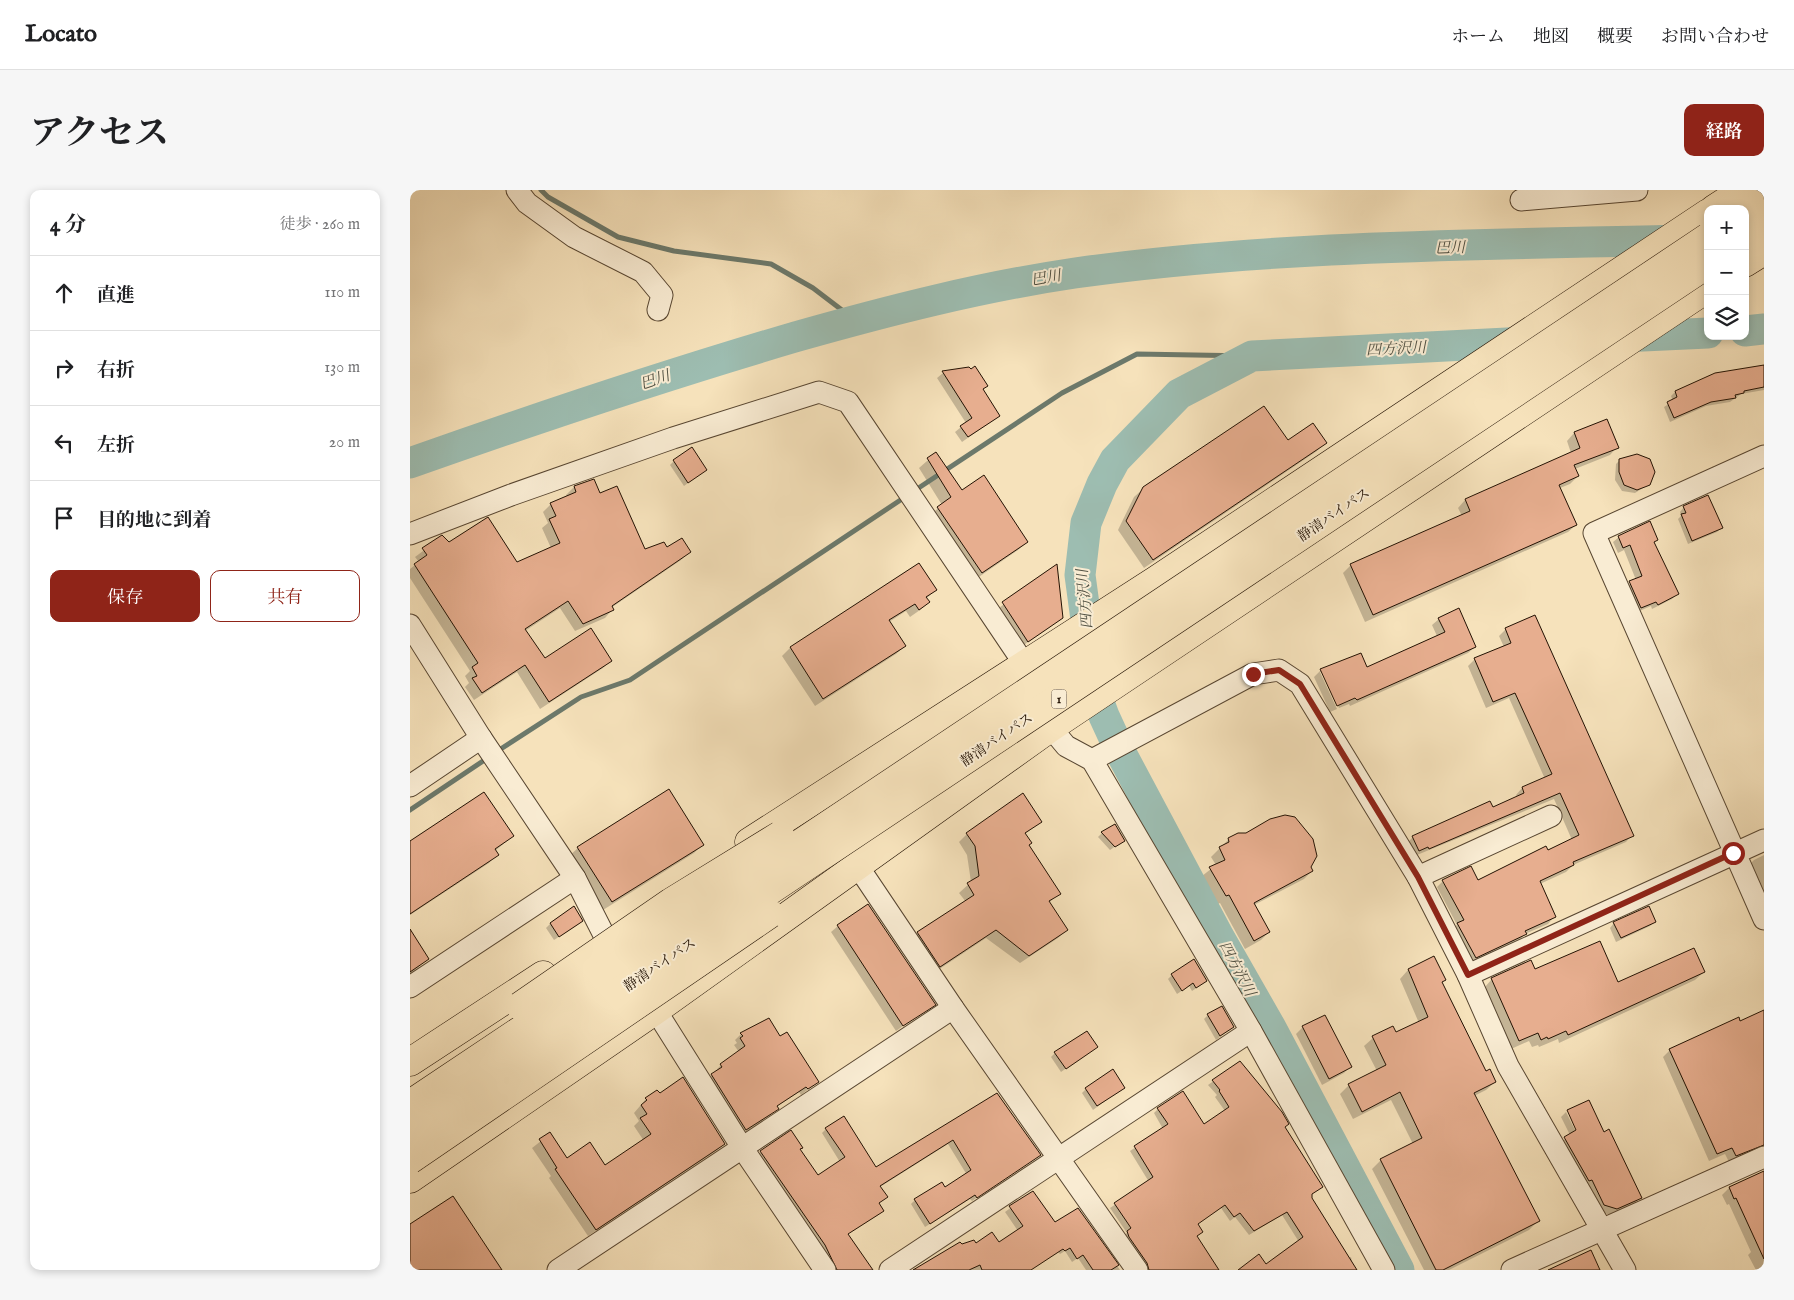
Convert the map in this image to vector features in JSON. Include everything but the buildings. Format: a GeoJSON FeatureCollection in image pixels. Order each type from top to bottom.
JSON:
{"type":"FeatureCollection","features":[{"type":"Feature","properties":{"kind":"highway"},"geometry":{"type":"LineString","coordinates":[[1720,205],[1743,190]]}},
{"type":"Feature","properties":{"kind":"highway"},"geometry":{"type":"LineString","coordinates":[[1749,209],[1764,200]]}},
{"type":"Feature","properties":{"kind":"highway"},"geometry":{"type":"LineString","coordinates":[[410,1078],[688,892],[907,756],[1467,372],[1704,216]]}},
{"type":"Feature","properties":{"kind":"highway"},"geometry":{"type":"LineString","coordinates":[[1749,236],[1764,227]]}},
{"type":"Feature","properties":{"kind":"highway","name":"静清バイパス"},"geometry":{"type":"LineString","coordinates":[[410,1104],[1018,679],[1704,240]]}},
{"type":"Feature","properties":{"kind":"highway"},"geometry":{"type":"LineString","coordinates":[[1749,260],[1764,251]]}},
{"type":"Feature","properties":{"kind":"highway","name":"静清バイパス"},"geometry":{"type":"LineString","coordinates":[[410,1131],[1051,716],[1704,267]]}},
{"type":"Feature","properties":{"kind":"highway","name":"1"},"geometry":{"type":"LineString","coordinates":[[410,1179],[656,1010],[857,865],[1051,716],[1604,358],[1704,291]]}},
{"type":"Feature","properties":{"kind":"highway"},"geometry":{"type":"LineString","coordinates":[[410,1062],[604,935],[1018,679]]}},
{"type":"Feature","properties":{"kind":"highway"},"geometry":{"type":"LineString","coordinates":[[410,1160],[961,783],[1051,716]]}},
{"type":"Feature","properties":{"kind":"street"},"geometry":{"type":"LineString","coordinates":[[517,190],[527,203],[574,237],[642,272],[662,295],[658,310]]}},
{"type":"Feature","properties":{"kind":"street"},"geometry":{"type":"LineString","coordinates":[[1521,200],[1626,190]]}},
{"type":"Feature","properties":{"kind":"street"},"geometry":{"type":"LineString","coordinates":[[410,534],[511,495],[664,441],[819,392],[848,402],[1018,679],[1051,716],[1066,746],[1097,757],[1384,1270]]}},
{"type":"Feature","properties":{"kind":"street"},"geometry":{"type":"LineString","coordinates":[[1764,456],[1594,533],[1733,853],[1764,919]]}},
{"type":"Feature","properties":{"kind":"street"},"geometry":{"type":"LineString","coordinates":[[410,625],[481,738],[575,878],[604,935],[656,1010],[743,1149],[825,1270]]}},
{"type":"Feature","properties":{"kind":"street"},"geometry":{"type":"LineString","coordinates":[[1097,757],[1253,674],[1279,670],[1300,684],[1418,877],[1468,975],[1508,1066],[1625,1270]]}},
{"type":"Feature","properties":{"kind":"street"},"geometry":{"type":"LineString","coordinates":[[410,786],[481,738]]}},
{"type":"Feature","properties":{"kind":"street"},"geometry":{"type":"LineString","coordinates":[[1418,877],[1551,816]]}},
{"type":"Feature","properties":{"kind":"street"},"geometry":{"type":"LineString","coordinates":[[1468,975],[1764,840]]}},
{"type":"Feature","properties":{"kind":"street"},"geometry":{"type":"LineString","coordinates":[[857,865],[953,1008],[1137,1270]]}},
{"type":"Feature","properties":{"kind":"street"},"geometry":{"type":"LineString","coordinates":[[410,987],[575,878]]}},
{"type":"Feature","properties":{"kind":"street"},"geometry":{"type":"LineString","coordinates":[[558,1270],[953,1008]]}},
{"type":"Feature","properties":{"kind":"street"},"geometry":{"type":"LineString","coordinates":[[890,1270],[1059,1160],[1251,1031]]}},
{"type":"Feature","properties":{"kind":"street"},"geometry":{"type":"LineString","coordinates":[[1512,1270],[1764,1158]]}},
{"type":"Feature","properties":{"kind":"waterway"},"geometry":{"type":"LineString","coordinates":[[541,190],[548,197],[618,237],[674,251],[771,264],[813,288],[855,320]]}},
{"type":"Feature","properties":{"kind":"waterway","name":"巴川"},"geometry":{"type":"LineString","coordinates":[[410,463],[698,366],[864,318],[1004,285],[1075,273],[1226,257],[1455,245],[1682,240]]}},
{"type":"Feature","properties":{"kind":"waterway","name":"四方沢川"},"geometry":{"type":"LineString","coordinates":[[1749,331],[1764,329]]}},
{"type":"Feature","properties":{"kind":"waterway","name":"四方沢川"},"geometry":{"type":"LineString","coordinates":[[1621,337],[1704,333]]}},
{"type":"Feature","properties":{"kind":"waterway","name":"四方沢川"},"geometry":{"type":"LineString","coordinates":[[1399,1270],[1271,1028],[1219,937],[1121,753],[1104,716],[1096,694],[1080,575],[1086,523],[1102,484],[1115,460],[1179,394],[1252,356],[1528,342]]}},
{"type":"Feature","properties":{"kind":"waterway"},"geometry":{"type":"LineString","coordinates":[[914,491],[1062,393],[1137,354],[1252,356]]}},
{"type":"Feature","properties":{"kind":"waterway"},"geometry":{"type":"LineString","coordinates":[[496,752],[581,697],[630,680],[905,497]]}},
{"type":"Feature","properties":{"kind":"waterway"},"geometry":{"type":"LineString","coordinates":[[410,810],[489,757]]}},
{"type":"Feature","properties":{"kind":"route"},"geometry":{"type":"LineString","coordinates":[[1253,674],[1279,670],[1300,684],[1418,877],[1468,975],[1733,853]]}}]}
